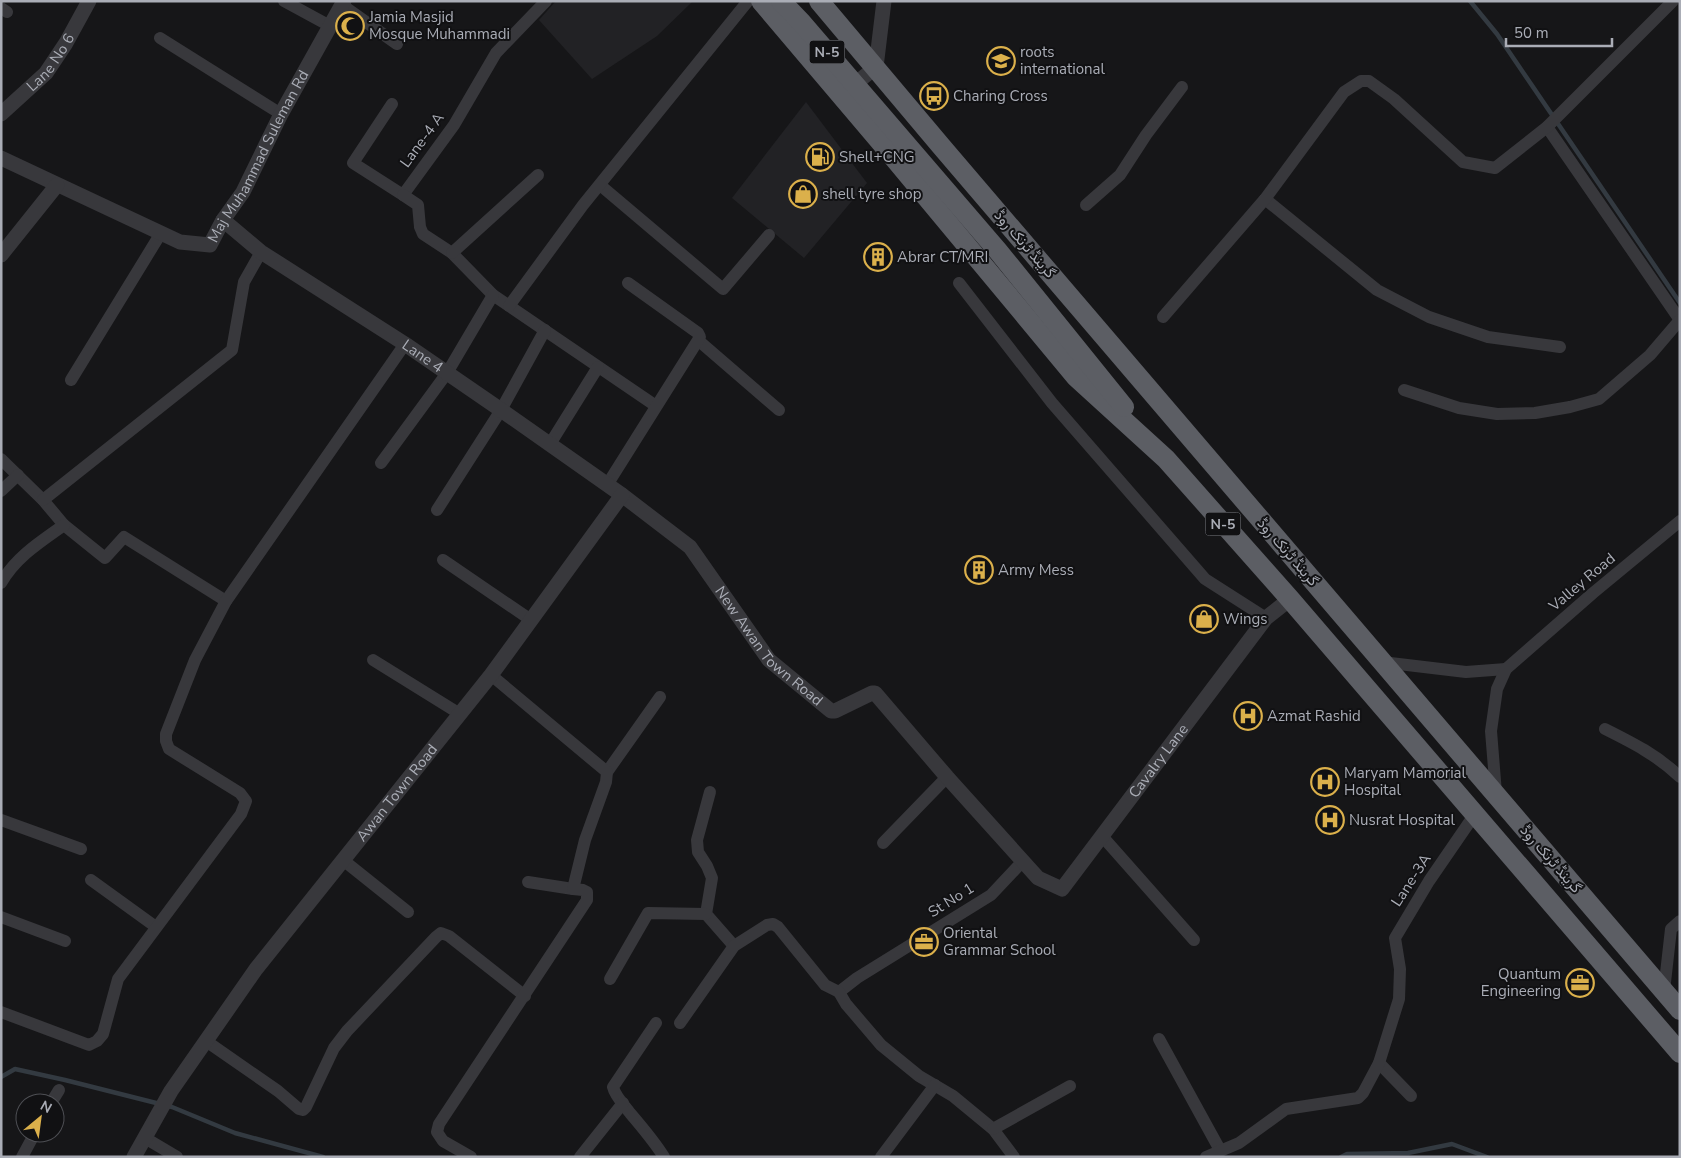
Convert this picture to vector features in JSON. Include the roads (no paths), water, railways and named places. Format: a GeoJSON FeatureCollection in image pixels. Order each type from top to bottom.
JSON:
{"type":"FeatureCollection","features":[{"type":"Feature","properties":{"kind":"highway","name":"گرینڈ ٹرنک روڈ"},"geometry":{"type":"LineString","coordinates":[[761,1],[1076,377],[1166,459]]}},
{"type":"Feature","properties":{"kind":"highway","name":"گرینڈ ٹرنک روڈ"},"geometry":{"type":"LineString","coordinates":[[781,1],[998,251],[1166,459],[1290,598],[1680,1054]]}},
{"type":"Feature","properties":{"kind":"highway","name":"گرینڈ ٹرنک روڈ"},"geometry":{"type":"LineString","coordinates":[[819,1],[947,154],[1680,1010]]}},
{"type":"Feature","properties":{"kind":"street","name":"Lane No 6"},"geometry":{"type":"LineString","coordinates":[[1,114],[46,73],[90,1]]}},
{"type":"Feature","properties":{"kind":"street"},"geometry":{"type":"LineString","coordinates":[[284,1],[330,26]]}},
{"type":"Feature","properties":{"kind":"street","name":"Lane-4 A"},"geometry":{"type":"LineString","coordinates":[[402,195],[454,125],[496,53],[546,1]]}},
{"type":"Feature","properties":{"kind":"street"},"geometry":{"type":"LineString","coordinates":[[510,306],[583,205],[748,1]]}},
{"type":"Feature","properties":{"kind":"street"},"geometry":{"type":"LineString","coordinates":[[854,84],[876,68],[884,1]]}},
{"type":"Feature","properties":{"kind":"street"},"geometry":{"type":"LineString","coordinates":[[1163,316],[1265,199],[1344,92],[1361,81],[1369,81],[1394,99],[1462,162],[1495,168],[1548,126],[1673,1]]}},
{"type":"Feature","properties":{"kind":"street"},"geometry":{"type":"LineString","coordinates":[[343,3],[397,44]]}},
{"type":"Feature","properties":{"kind":"street","name":"Maj Muhammad Suleman Rd"},"geometry":{"type":"LineString","coordinates":[[1,158],[180,242],[210,245],[223,220],[243,192],[281,114],[343,3]]}},
{"type":"Feature","properties":{"kind":"street"},"geometry":{"type":"LineString","coordinates":[[160,38],[281,114]]}},
{"type":"Feature","properties":{"kind":"street"},"geometry":{"type":"LineString","coordinates":[[1086,206],[1120,176],[1146,135],[1182,87]]}},
{"type":"Feature","properties":{"kind":"street"},"geometry":{"type":"LineString","coordinates":[[392,104],[353,163],[418,205],[420,228],[423,234],[452,253],[493,295],[656,406]]}},
{"type":"Feature","properties":{"kind":"street"},"geometry":{"type":"LineString","coordinates":[[1404,390],[1459,408],[1497,414],[1535,413],[1570,407],[1599,399],[1650,355],[1680,320],[1548,126]]}},
{"type":"Feature","properties":{"kind":"street"},"geometry":{"type":"LineString","coordinates":[[452,253],[538,175]]}},
{"type":"Feature","properties":{"kind":"street"},"geometry":{"type":"LineString","coordinates":[[1,255],[57,185]]}},
{"type":"Feature","properties":{"kind":"street"},"geometry":{"type":"LineString","coordinates":[[600,185],[723,289],[769,235]]}},
{"type":"Feature","properties":{"kind":"street"},"geometry":{"type":"LineString","coordinates":[[1265,199],[1377,290],[1429,317],[1488,337],[1560,347]]}},
{"type":"Feature","properties":{"kind":"street","name":"Lane 4"},"geometry":{"type":"LineString","coordinates":[[223,220],[261,252],[405,344],[622,495]]}},
{"type":"Feature","properties":{"kind":"street"},"geometry":{"type":"LineString","coordinates":[[71,380],[161,233]]}},
{"type":"Feature","properties":{"kind":"street"},"geometry":{"type":"LineString","coordinates":[[43,500],[232,350],[244,282],[261,252]]}},
{"type":"Feature","properties":{"kind":"street"},"geometry":{"type":"LineString","coordinates":[[608,485],[700,337],[698,333],[628,283]]}},
{"type":"Feature","properties":{"kind":"street"},"geometry":{"type":"LineString","coordinates":[[959,283],[1052,403],[1205,579],[1266,618]]}},
{"type":"Feature","properties":{"kind":"street"},"geometry":{"type":"LineString","coordinates":[[381,463],[447,373],[493,295]]}},
{"type":"Feature","properties":{"kind":"street"},"geometry":{"type":"LineString","coordinates":[[437,510],[501,410],[545,330]]}},
{"type":"Feature","properties":{"kind":"street"},"geometry":{"type":"LineString","coordinates":[[699,341],[779,410]]}},
{"type":"Feature","properties":{"kind":"street"},"geometry":{"type":"LineString","coordinates":[[1,1012],[89,1045],[96,1042],[102,1034],[118,979],[241,814],[246,801],[240,793],[169,749],[166,734],[195,660],[226,601],[405,344]]}},
{"type":"Feature","properties":{"kind":"street"},"geometry":{"type":"LineString","coordinates":[[550,444],[598,367]]}},
{"type":"Feature","properties":{"kind":"street"},"geometry":{"type":"LineString","coordinates":[[1,459],[43,500],[64,525],[105,558],[124,537],[226,601]]}},
{"type":"Feature","properties":{"kind":"street"},"geometry":{"type":"LineString","coordinates":[[1,491],[18,475]]}},
{"type":"Feature","properties":{"kind":"street","name":"Awan Town Road"},"geometry":{"type":"LineString","coordinates":[[145,1138],[171,1091],[256,969],[491,674],[622,495]]}},
{"type":"Feature","properties":{"kind":"street","name":"New Awan Town Road"},"geometry":{"type":"LineString","coordinates":[[622,495],[690,547],[769,660],[831,711],[835,711],[875,692],[947,777],[1023,861]]}},
{"type":"Feature","properties":{"kind":"street","name":"Valley Road"},"geometry":{"type":"LineString","coordinates":[[1496,794],[1491,732],[1497,690],[1506,669],[1593,592],[1680,522]]}},
{"type":"Feature","properties":{"kind":"street"},"geometry":{"type":"LineString","coordinates":[[1,583],[8,571],[26,552],[64,525]]}},
{"type":"Feature","properties":{"kind":"street"},"geometry":{"type":"LineString","coordinates":[[443,560],[531,620]]}},
{"type":"Feature","properties":{"kind":"street","name":"Cavalry Lane"},"geometry":{"type":"LineString","coordinates":[[1023,861],[1038,878],[1062,889],[1266,618],[1290,598]]}},
{"type":"Feature","properties":{"kind":"street"},"geometry":{"type":"LineString","coordinates":[[373,660],[460,714]]}},
{"type":"Feature","properties":{"kind":"street"},"geometry":{"type":"LineString","coordinates":[[1382,662],[1466,672],[1506,669]]}},
{"type":"Feature","properties":{"kind":"street"},"geometry":{"type":"LineString","coordinates":[[491,674],[607,772]]}},
{"type":"Feature","properties":{"kind":"street"},"geometry":{"type":"LineString","coordinates":[[573,889],[585,840],[606,782],[607,772],[660,697]]}},
{"type":"Feature","properties":{"kind":"street"},"geometry":{"type":"LineString","coordinates":[[1605,729],[1640,746],[1666,763],[1680,777]]}},
{"type":"Feature","properties":{"kind":"street"},"geometry":{"type":"LineString","coordinates":[[883,843],[947,777]]}},
{"type":"Feature","properties":{"kind":"street"},"geometry":{"type":"LineString","coordinates":[[706,914],[712,878],[698,852],[696,840],[710,792]]}},
{"type":"Feature","properties":{"kind":"street","name":"Lane-3A"},"geometry":{"type":"LineString","coordinates":[[1206,1157],[1239,1143],[1286,1109],[1358,1098],[1363,1093],[1379,1064],[1399,999],[1400,970],[1394,938],[1429,881],[1475,814]]}},
{"type":"Feature","properties":{"kind":"street"},"geometry":{"type":"LineString","coordinates":[[1,820],[80,849]]}},
{"type":"Feature","properties":{"kind":"street"},"geometry":{"type":"LineString","coordinates":[[1102,836],[1194,940]]}},
{"type":"Feature","properties":{"kind":"street"},"geometry":{"type":"LineString","coordinates":[[343,860],[408,912]]}},
{"type":"Feature","properties":{"kind":"street","name":"St No 1"},"geometry":{"type":"LineString","coordinates":[[839,992],[857,978],[991,895],[1023,861]]}},
{"type":"Feature","properties":{"kind":"street"},"geometry":{"type":"LineString","coordinates":[[92,880],[156,927]]}},
{"type":"Feature","properties":{"kind":"street"},"geometry":{"type":"LineString","coordinates":[[471,1157],[443,1141],[437,1132],[439,1124],[587,900],[587,892],[583,890],[528,882]]}},
{"type":"Feature","properties":{"kind":"street"},"geometry":{"type":"LineString","coordinates":[[610,979],[648,913],[706,914],[734,946]]}},
{"type":"Feature","properties":{"kind":"street"},"geometry":{"type":"LineString","coordinates":[[1,917],[65,942]]}},
{"type":"Feature","properties":{"kind":"street"},"geometry":{"type":"LineString","coordinates":[[1664,991],[1671,929],[1680,921]]}},
{"type":"Feature","properties":{"kind":"street"},"geometry":{"type":"LineString","coordinates":[[680,1023],[734,946],[767,925],[773,924],[778,927],[825,985],[839,992],[846,1004],[881,1046],[919,1076],[953,1096],[993,1129],[1014,1157]]}},
{"type":"Feature","properties":{"kind":"street"},"geometry":{"type":"LineString","coordinates":[[206,1041],[278,1091],[299,1109],[303,1110],[334,1048],[347,1031],[383,991],[441,934],[449,936],[525,996]]}},
{"type":"Feature","properties":{"kind":"street"},"geometry":{"type":"LineString","coordinates":[[656,1023],[612,1087],[658,1146],[664,1157]]}},
{"type":"Feature","properties":{"kind":"street"},"geometry":{"type":"LineString","coordinates":[[1159,1040],[1220,1150]]}},
{"type":"Feature","properties":{"kind":"street"},"geometry":{"type":"LineString","coordinates":[[1379,1064],[1411,1096]]}},
{"type":"Feature","properties":{"kind":"street"},"geometry":{"type":"LineString","coordinates":[[881,1157],[935,1085]]}},
{"type":"Feature","properties":{"kind":"street"},"geometry":{"type":"LineString","coordinates":[[993,1129],[1070,1086]]}},
{"type":"Feature","properties":{"kind":"street"},"geometry":{"type":"LineString","coordinates":[[580,1157],[623,1103]]}},
{"type":"Feature","properties":{"kind":"street"},"geometry":{"type":"LineString","coordinates":[[134,1157],[145,1138],[178,1157]]}},
{"type":"Feature","properties":{"kind":"street"},"geometry":{"type":"LineString","coordinates":[[22,1157],[30,1143]]}},
{"type":"Feature","properties":{"kind":"waterway"},"geometry":{"type":"LineString","coordinates":[[1470,1],[1497,34],[1680,303]]}},
{"type":"Feature","properties":{"kind":"waterway"},"geometry":{"type":"LineString","coordinates":[[1,1077],[15,1069],[65,1080],[172,1107],[235,1133],[323,1157]]}},
{"type":"Feature","properties":{"kind":"waterway"},"geometry":{"type":"LineString","coordinates":[[1341,1157],[1347,1154],[1408,1153],[1452,1144],[1487,1157]]}},
{"type":"Feature","properties":{"kind":"place","name":"Jamia Masjid Mosque Muhammadi"},"geometry":{"type":"Point","coordinates":[350,26]}},
{"type":"Feature","properties":{"kind":"place","name":"roots international"},"geometry":{"type":"Point","coordinates":[1001,61]}},
{"type":"Feature","properties":{"kind":"place","name":"Charing Cross"},"geometry":{"type":"Point","coordinates":[934,96]}},
{"type":"Feature","properties":{"kind":"place","name":"Shell+CNG"},"geometry":{"type":"Point","coordinates":[820,157]}},
{"type":"Feature","properties":{"kind":"place","name":"shell tyre shop"},"geometry":{"type":"Point","coordinates":[803,194]}},
{"type":"Feature","properties":{"kind":"place","name":"Abrar CT/MRI"},"geometry":{"type":"Point","coordinates":[878,257]}},
{"type":"Feature","properties":{"kind":"place","name":"Army Mess"},"geometry":{"type":"Point","coordinates":[979,570]}},
{"type":"Feature","properties":{"kind":"place","name":"Wings"},"geometry":{"type":"Point","coordinates":[1204,619]}},
{"type":"Feature","properties":{"kind":"place","name":"Azmat Rashid"},"geometry":{"type":"Point","coordinates":[1248,716]}},
{"type":"Feature","properties":{"kind":"place","name":"Maryam Mamorial Hospital"},"geometry":{"type":"Point","coordinates":[1325,782]}},
{"type":"Feature","properties":{"kind":"place","name":"Nusrat Hospital"},"geometry":{"type":"Point","coordinates":[1330,820]}},
{"type":"Feature","properties":{"kind":"place","name":"Oriental Grammar School"},"geometry":{"type":"Point","coordinates":[924,942]}},
{"type":"Feature","properties":{"kind":"place","name":"Quantum Engineering"},"geometry":{"type":"Point","coordinates":[1580,983]}}]}
